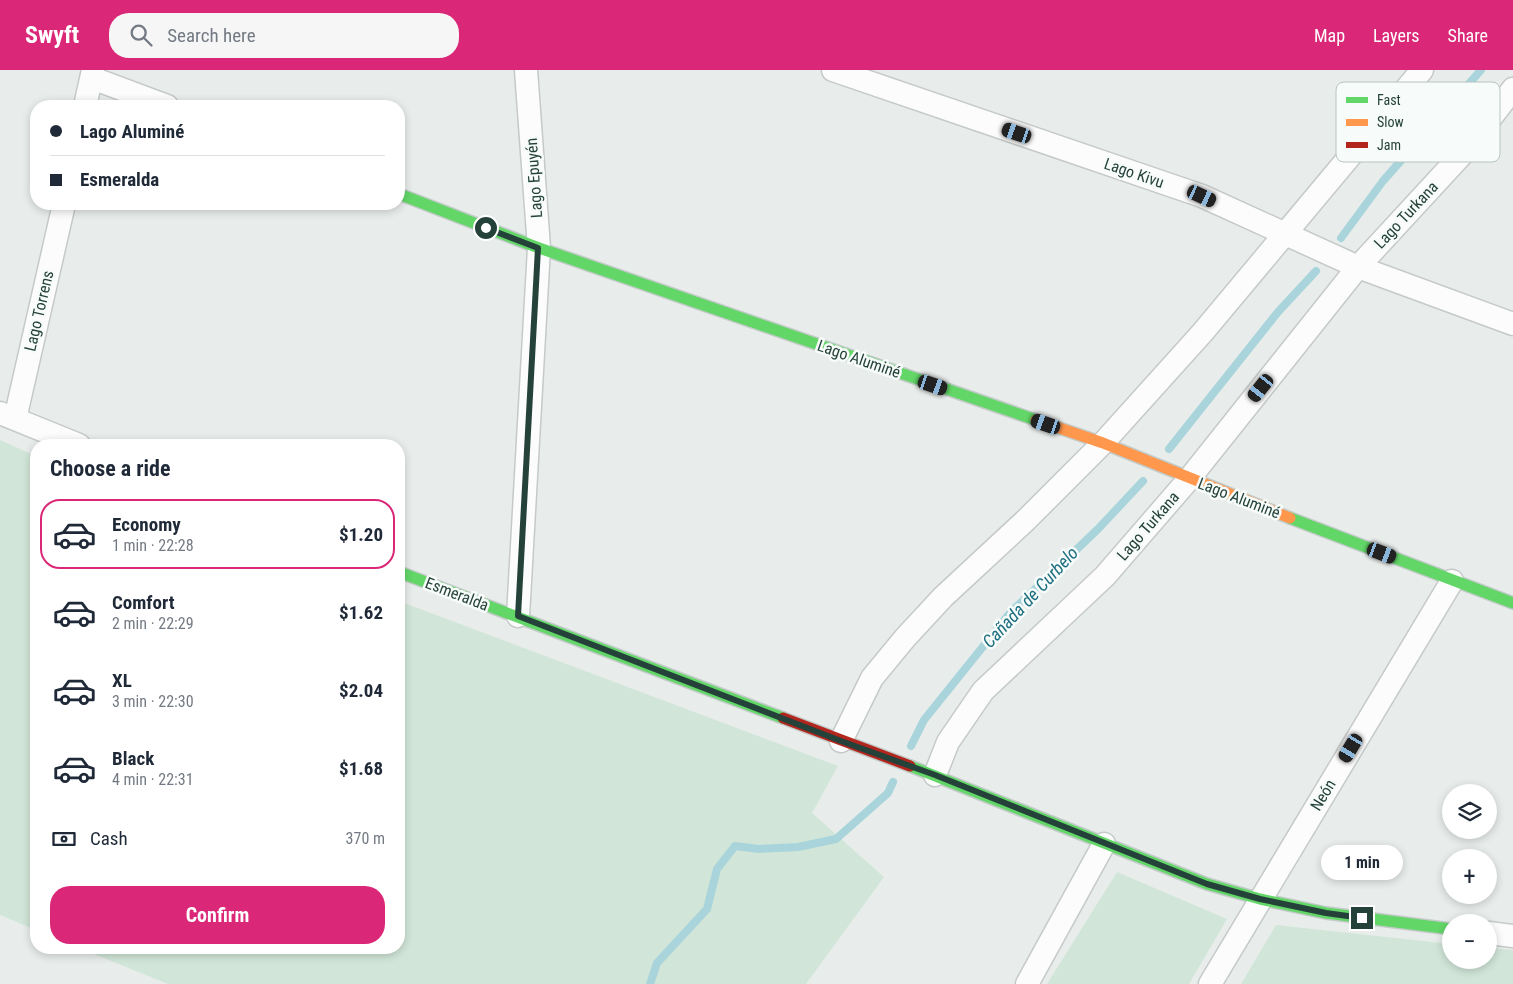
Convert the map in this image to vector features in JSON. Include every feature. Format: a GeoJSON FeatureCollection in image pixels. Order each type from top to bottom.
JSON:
{"type":"FeatureCollection","features":[{"type":"Feature","properties":{"kind":"street","name":"Lago Epuyén"},"geometry":{"type":"LineString","coordinates":[[518,616],[538,248],[526,70]]}},
{"type":"Feature","properties":{"kind":"street","name":"Lago Kivu"},"geometry":{"type":"LineString","coordinates":[[833,70],[1202,196],[1283,235],[1358,267],[1513,324]]}},
{"type":"Feature","properties":{"kind":"street"},"geometry":{"type":"LineString","coordinates":[[1412,82],[1422,70]]}},
{"type":"Feature","properties":{"kind":"street"},"geometry":{"type":"LineString","coordinates":[[86,100],[93,74],[153,100]]}},
{"type":"Feature","properties":{"kind":"street","name":"Lago Turkana"},"geometry":{"type":"LineString","coordinates":[[1500,106],[1513,89]]}},
{"type":"Feature","properties":{"kind":"street"},"geometry":{"type":"LineString","coordinates":[[841,741],[872,678],[905,638],[942,597],[1026,520],[1103,443],[1203,332],[1344,162]]}},
{"type":"Feature","properties":{"kind":"street","name":"Lago Turkana"},"geometry":{"type":"LineString","coordinates":[[935,775],[948,742],[983,691],[1105,576],[1189,479],[1358,267],[1455,162]]}},
{"type":"Feature","properties":{"kind":"street","name":"Lago Aluminé"},"geometry":{"type":"LineString","coordinates":[[405,196],[538,248],[1103,443],[1189,479],[1452,581],[1513,602]]}},
{"type":"Feature","properties":{"kind":"street","name":"Lago Torrens"},"geometry":{"type":"LineString","coordinates":[[8,416],[62,210]]}},
{"type":"Feature","properties":{"kind":"street"},"geometry":{"type":"LineString","coordinates":[[8,416],[64,439]]}},
{"type":"Feature","properties":{"kind":"street","name":"Esmeralda"},"geometry":{"type":"LineString","coordinates":[[405,574],[841,741],[935,775],[1207,884],[1260,899],[1326,913],[1442,928]]}},
{"type":"Feature","properties":{"kind":"street","name":"Neón"},"geometry":{"type":"LineString","coordinates":[[1210,984],[1452,581]]}},
{"type":"Feature","properties":{"kind":"street"},"geometry":{"type":"LineString","coordinates":[[1027,984],[1104,844]]}},
{"type":"Feature","properties":{"kind":"street"},"geometry":{"type":"LineString","coordinates":[[1497,935],[1513,936]]}},
{"type":"Feature","properties":{"kind":"green space"},"geometry":{"type":"Polygon","coordinates":[[[0,440],[30,453],[30,928],[0,915],[0,440]]]}},
{"type":"Feature","properties":{"kind":"green space"},"geometry":{"type":"Polygon","coordinates":[[[405,603],[838,766],[812,813],[884,877],[806,984],[168,984],[94,954],[405,954],[405,603]]]}},
{"type":"Feature","properties":{"kind":"green space"},"geometry":{"type":"Polygon","coordinates":[[[1117,872],[1227,919],[1189,984],[1047,984],[1117,872]]]}},
{"type":"Feature","properties":{"kind":"green space"},"geometry":{"type":"Polygon","coordinates":[[[1276,925],[1442,943],[1442,969],[1497,969],[1497,949],[1513,950],[1513,984],[1241,984],[1276,925]]]}},
{"type":"Feature","properties":{"kind":"waterway","name":"Cañada de Curbelo"},"geometry":{"type":"LineString","coordinates":[[1470,82],[1481,70]]}},
{"type":"Feature","properties":{"kind":"waterway","name":"Cañada de Curbelo"},"geometry":{"type":"LineString","coordinates":[[1341,238],[1383,181],[1400,162]]}},
{"type":"Feature","properties":{"kind":"waterway","name":"Cañada de Curbelo"},"geometry":{"type":"LineString","coordinates":[[1169,449],[1278,312],[1316,271]]}},
{"type":"Feature","properties":{"kind":"waterway","name":"Cañada de Curbelo"},"geometry":{"type":"LineString","coordinates":[[911,746],[924,720],[1010,613],[1098,529],[1143,481]]}},
{"type":"Feature","properties":{"kind":"waterway","name":"Cañada de Curbelo"},"geometry":{"type":"LineString","coordinates":[[650,984],[657,963],[707,909],[717,869],[735,846],[759,849],[798,847],[836,839],[888,793],[893,782]]}},
{"type":"Feature","properties":{"kind":"traffic: fast"},"geometry":{"type":"LineString","coordinates":[[405,196],[539,248],[1036,420]]}},
{"type":"Feature","properties":{"kind":"traffic: fast"},"geometry":{"type":"LineString","coordinates":[[1290,518],[1513,603]]}},
{"type":"Feature","properties":{"kind":"traffic: fast"},"geometry":{"type":"LineString","coordinates":[[405,574],[783,718]]}},
{"type":"Feature","properties":{"kind":"traffic: fast"},"geometry":{"type":"LineString","coordinates":[[910,766],[1207,884],[1260,899],[1326,913],[1442,928]]}},
{"type":"Feature","properties":{"kind":"traffic: slow"},"geometry":{"type":"LineString","coordinates":[[1036,420],[1103,443],[1290,518]]}},
{"type":"Feature","properties":{"kind":"traffic: jam"},"geometry":{"type":"LineString","coordinates":[[783,718],[910,766]]}},
{"type":"Feature","properties":{"kind":"route"},"geometry":{"type":"LineString","coordinates":[[486,228],[538,248],[518,616],[841,741],[935,775],[1207,884],[1260,899],[1326,913],[1362,918]]}}]}
